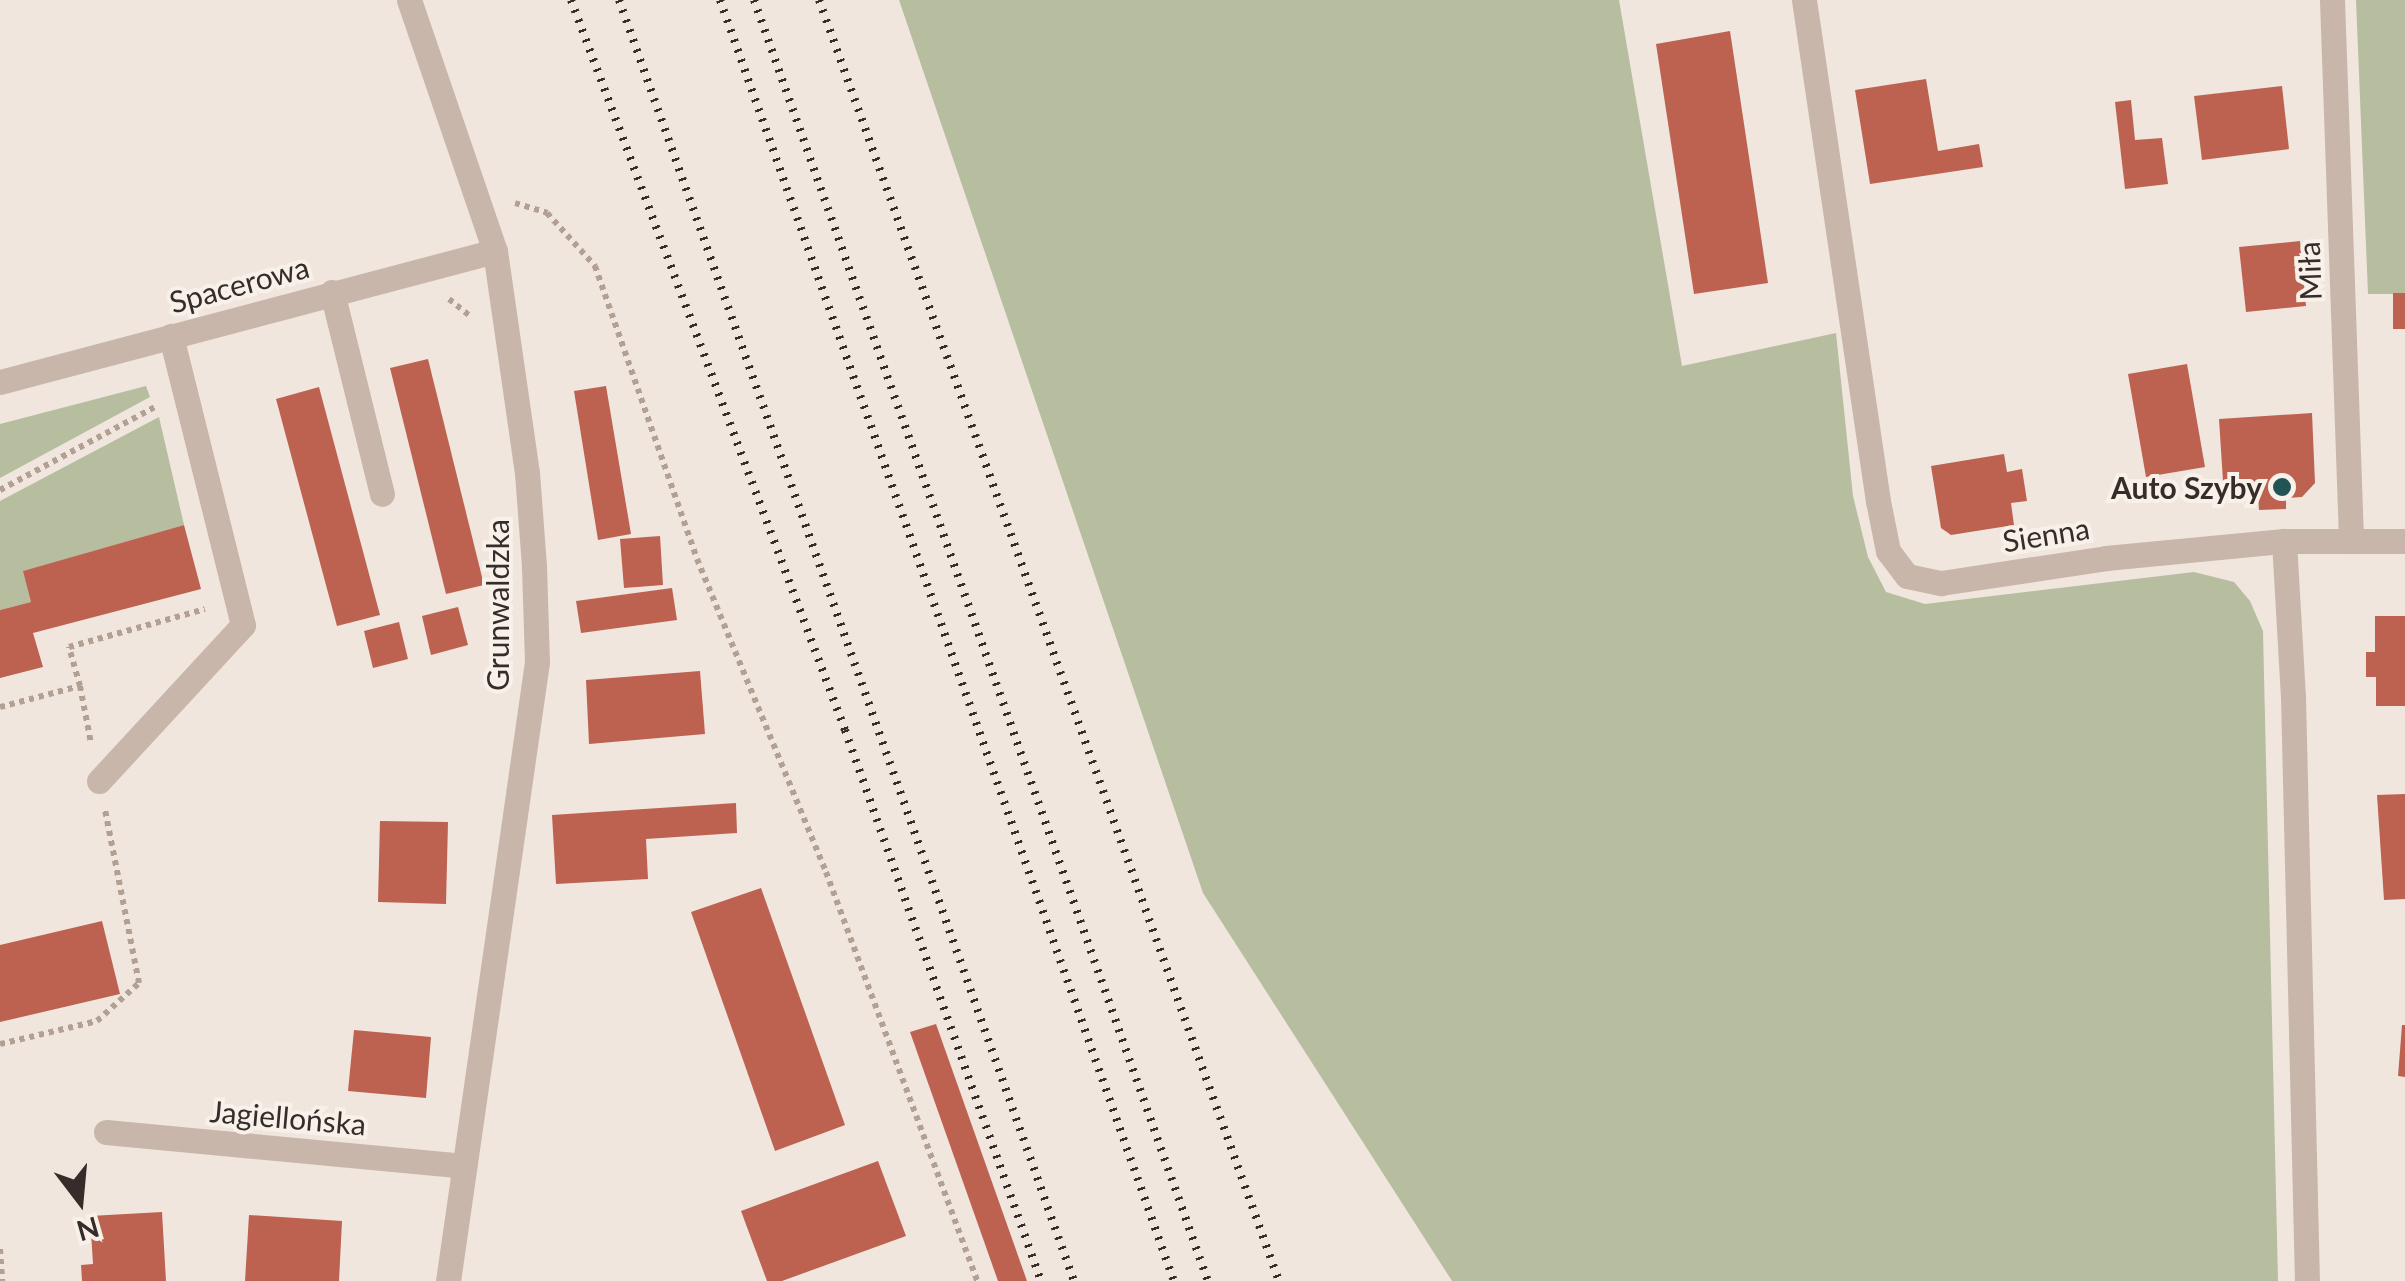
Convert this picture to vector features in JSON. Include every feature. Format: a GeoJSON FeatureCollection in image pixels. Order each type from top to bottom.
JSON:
{"type":"FeatureCollection","features":[{"type":"Feature","properties":{"kind":"street","name":"Grunwaldzka"},"geometry":{"type":"LineString","coordinates":[[410,0],[495,251],[527,472],[536,662],[448,1281]]}},
{"type":"Feature","properties":{"kind":"street","name":"Sienna"},"geometry":{"type":"LineString","coordinates":[[1804,0],[1878,502],[1896,564],[1907,576],[1941,583],[2106,558],[2284,541]]}},
{"type":"Feature","properties":{"kind":"street","name":"Miła"},"geometry":{"type":"LineString","coordinates":[[2332,0],[2351,540]]}},
{"type":"Feature","properties":{"kind":"street","name":"Spacerowa"},"geometry":{"type":"LineString","coordinates":[[0,382],[495,251]]}},
{"type":"Feature","properties":{"kind":"street"},"geometry":{"type":"LineString","coordinates":[[332,292],[382,494]]}},
{"type":"Feature","properties":{"kind":"street"},"geometry":{"type":"LineString","coordinates":[[99,781],[243,626],[171,336]]}},
{"type":"Feature","properties":{"kind":"street"},"geometry":{"type":"LineString","coordinates":[[2307,1281],[2294,697],[2284,541],[2405,542]]}},
{"type":"Feature","properties":{"kind":"street","name":"Jagiellońska"},"geometry":{"type":"LineString","coordinates":[[106,1132],[464,1166]]}},
{"type":"Feature","properties":{"kind":"path"},"geometry":{"type":"LineString","coordinates":[[475,192],[547,213],[595,266],[696,559],[826,872],[977,1281]]}},
{"type":"Feature","properties":{"kind":"path"},"geometry":{"type":"LineString","coordinates":[[431,298],[449,299],[476,322]]}},
{"type":"Feature","properties":{"kind":"path"},"geometry":{"type":"LineString","coordinates":[[0,490],[165,402]]}},
{"type":"Feature","properties":{"kind":"path"},"geometry":{"type":"LineString","coordinates":[[0,1044],[97,1022],[139,983],[70,647],[217,606]]}},
{"type":"Feature","properties":{"kind":"path"},"geometry":{"type":"LineString","coordinates":[[0,707],[80,686]]}},
{"type":"Feature","properties":{"kind":"path"},"geometry":{"type":"LineString","coordinates":[[0,1248],[2,1281]]}},
{"type":"Feature","properties":{"kind":"green space"},"geometry":{"type":"Polygon","coordinates":[[[899,0],[1619,0],[1682,366],[1836,333],[1853,496],[1868,557],[1886,592],[1925,604],[2194,572],[2234,582],[2250,601],[2263,631],[2278,1281],[1452,1281],[1203,893],[899,0]]]}},
{"type":"Feature","properties":{"kind":"green space"},"geometry":{"type":"Polygon","coordinates":[[[2356,0],[2405,0],[2405,294],[2368,294],[2356,0]]]}},
{"type":"Feature","properties":{"kind":"green space"},"geometry":{"type":"Polygon","coordinates":[[[146,386],[150,397],[0,478],[0,424],[146,386]]]}},
{"type":"Feature","properties":{"kind":"green space"},"geometry":{"type":"Polygon","coordinates":[[[159,417],[184,525],[24,571],[31,602],[0,610],[0,501],[159,417]]]}},
{"type":"Feature","properties":{"kind":"building"},"geometry":{"type":"Polygon","coordinates":[[[1730,31],[1768,283],[1694,294],[1656,44],[1730,31]]]}},
{"type":"Feature","properties":{"kind":"building"},"geometry":{"type":"Polygon","coordinates":[[[1926,79],[1938,151],[1979,144],[1983,167],[1870,184],[1855,90],[1926,79]]]}},
{"type":"Feature","properties":{"kind":"building"},"geometry":{"type":"Polygon","coordinates":[[[2282,86],[2289,149],[2202,160],[2194,96],[2282,86]]]}},
{"type":"Feature","properties":{"kind":"building"},"geometry":{"type":"Polygon","coordinates":[[[2131,100],[2135,140],[2162,138],[2168,184],[2125,189],[2115,102],[2131,100]]]}},
{"type":"Feature","properties":{"kind":"building"},"geometry":{"type":"Polygon","coordinates":[[[2300,241],[2306,306],[2246,312],[2239,247],[2300,241]]]}},
{"type":"Feature","properties":{"kind":"building"},"geometry":{"type":"Polygon","coordinates":[[[2393,293],[2405,293],[2405,329],[2393,329],[2393,293]]]}},
{"type":"Feature","properties":{"kind":"building"},"geometry":{"type":"Polygon","coordinates":[[[428,359],[484,585],[446,594],[390,368],[428,359]]]}},
{"type":"Feature","properties":{"kind":"building"},"geometry":{"type":"Polygon","coordinates":[[[2187,364],[2205,467],[2146,477],[2128,374],[2187,364]]]}},
{"type":"Feature","properties":{"kind":"building"},"geometry":{"type":"Polygon","coordinates":[[[606,386],[631,534],[598,540],[574,391],[606,386]]]}},
{"type":"Feature","properties":{"kind":"building"},"geometry":{"type":"Polygon","coordinates":[[[319,387],[380,615],[337,626],[276,399],[319,387]]]}},
{"type":"Feature","properties":{"kind":"building"},"geometry":{"type":"Polygon","coordinates":[[[2312,413],[2315,483],[2302,497],[2286,498],[2286,509],[2259,510],[2258,495],[2224,497],[2219,419],[2312,413]]]}},
{"type":"Feature","properties":{"kind":"building"},"geometry":{"type":"Polygon","coordinates":[[[2004,454],[2007,472],[2022,469],[2027,501],[2011,503],[2014,525],[1951,535],[1941,528],[1931,466],[2004,454]]]}},
{"type":"Feature","properties":{"kind":"building"},"geometry":{"type":"Polygon","coordinates":[[[184,525],[201,589],[33,633],[43,667],[0,678],[0,610],[31,602],[23,571],[184,525]]]}},
{"type":"Feature","properties":{"kind":"building"},"geometry":{"type":"Polygon","coordinates":[[[660,536],[663,585],[624,588],[620,539],[660,536]]]}},
{"type":"Feature","properties":{"kind":"building"},"geometry":{"type":"Polygon","coordinates":[[[672,588],[677,620],[581,633],[576,601],[672,588]]]}},
{"type":"Feature","properties":{"kind":"building"},"geometry":{"type":"Polygon","coordinates":[[[458,607],[468,645],[431,655],[422,616],[458,607]]]}},
{"type":"Feature","properties":{"kind":"building"},"geometry":{"type":"Polygon","coordinates":[[[2375,616],[2405,616],[2405,706],[2376,706],[2376,677],[2366,677],[2366,652],[2375,652],[2375,616]]]}},
{"type":"Feature","properties":{"kind":"building"},"geometry":{"type":"Polygon","coordinates":[[[399,622],[408,659],[373,668],[364,631],[399,622]]]}},
{"type":"Feature","properties":{"kind":"building"},"geometry":{"type":"Polygon","coordinates":[[[700,671],[705,734],[589,744],[586,680],[700,671]]]}},
{"type":"Feature","properties":{"kind":"building"},"geometry":{"type":"Polygon","coordinates":[[[2405,794],[2405,899],[2384,900],[2377,795],[2405,794]]]}},
{"type":"Feature","properties":{"kind":"building"},"geometry":{"type":"Polygon","coordinates":[[[736,803],[737,833],[646,839],[648,879],[556,884],[552,815],[736,803]]]}},
{"type":"Feature","properties":{"kind":"building"},"geometry":{"type":"Polygon","coordinates":[[[380,821],[448,822],[446,904],[378,902],[380,821]]]}},
{"type":"Feature","properties":{"kind":"building"},"geometry":{"type":"Polygon","coordinates":[[[761,888],[845,1125],[775,1151],[691,912],[761,888]]]}},
{"type":"Feature","properties":{"kind":"building"},"geometry":{"type":"Polygon","coordinates":[[[102,921],[120,994],[0,1022],[0,945],[102,921]]]}},
{"type":"Feature","properties":{"kind":"building"},"geometry":{"type":"Polygon","coordinates":[[[936,1024],[1027,1281],[998,1281],[910,1032],[936,1024]]]}},
{"type":"Feature","properties":{"kind":"building"},"geometry":{"type":"Polygon","coordinates":[[[2405,1025],[2405,1077],[2398,1076],[2405,1025]]]}},
{"type":"Feature","properties":{"kind":"building"},"geometry":{"type":"Polygon","coordinates":[[[354,1030],[431,1037],[426,1098],[348,1091],[354,1030]]]}},
{"type":"Feature","properties":{"kind":"building"},"geometry":{"type":"Polygon","coordinates":[[[878,1161],[906,1236],[782,1281],[767,1281],[741,1211],[878,1161]]]}},
{"type":"Feature","properties":{"kind":"building"},"geometry":{"type":"Polygon","coordinates":[[[162,1212],[166,1281],[82,1281],[81,1265],[93,1264],[90,1216],[162,1212]]]}},
{"type":"Feature","properties":{"kind":"building"},"geometry":{"type":"Polygon","coordinates":[[[249,1215],[342,1221],[339,1281],[245,1281],[249,1215]]]}},
{"type":"Feature","properties":{"kind":"railway"},"geometry":{"type":"LineString","coordinates":[[571,0],[845,730],[1041,1281]]}},
{"type":"Feature","properties":{"kind":"railway"},"geometry":{"type":"LineString","coordinates":[[619,0],[1074,1281]]}},
{"type":"Feature","properties":{"kind":"railway"},"geometry":{"type":"LineString","coordinates":[[720,0],[1174,1281]]}},
{"type":"Feature","properties":{"kind":"railway"},"geometry":{"type":"LineString","coordinates":[[754,0],[1208,1281]]}},
{"type":"Feature","properties":{"kind":"railway"},"geometry":{"type":"LineString","coordinates":[[819,0],[1279,1281]]}},
{"type":"Feature","properties":{"kind":"place","name":"Auto Szyby"},"geometry":{"type":"Point","coordinates":[2282,487]}}]}
